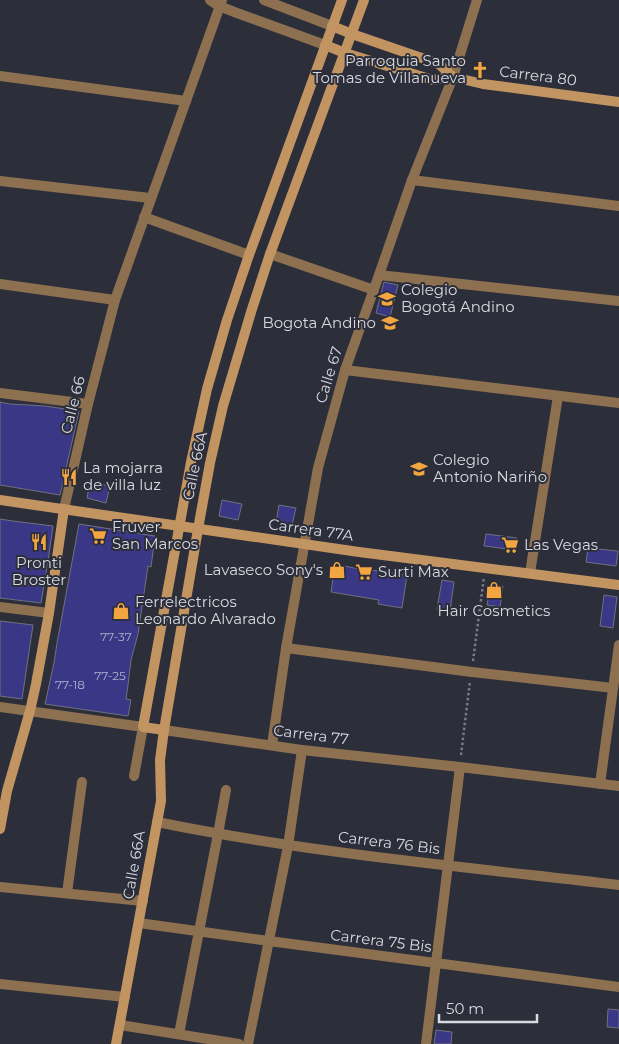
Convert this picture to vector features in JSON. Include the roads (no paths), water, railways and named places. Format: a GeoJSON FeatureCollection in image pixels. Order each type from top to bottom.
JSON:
{"type":"FeatureCollection","features":[{"type":"Feature","properties":{"kind":"street","name":"Carrera 80"},"geometry":{"type":"LineString","coordinates":[[210,0],[344,54],[432,80],[453,76],[483,84],[619,102]]}},
{"type":"Feature","properties":{"kind":"street","name":"Carrera 80"},"geometry":{"type":"LineString","coordinates":[[264,0],[352,34],[440,64],[453,76]]}},
{"type":"Feature","properties":{"kind":"street","name":"Calle 66A"},"geometry":{"type":"LineString","coordinates":[[134,776],[178,526],[207,389],[249,255],[342,0]]}},
{"type":"Feature","properties":{"kind":"street","name":"Calle 66A"},"geometry":{"type":"LineString","coordinates":[[116,1044],[161,801],[160,760],[164,730],[210,463],[223,406],[270,254],[364,0]]}},
{"type":"Feature","properties":{"kind":"street","name":"Calle 67"},"geometry":{"type":"LineString","coordinates":[[272,745],[286,648],[318,468],[345,370],[412,180],[453,76],[477,0]]}},
{"type":"Feature","properties":{"kind":"street","name":"Calle 66"},"geometry":{"type":"LineString","coordinates":[[0,829],[7,791],[30,711],[49,613],[64,509],[88,404],[115,300],[220,3]]}},
{"type":"Feature","properties":{"kind":"street"},"geometry":{"type":"LineString","coordinates":[[0,76],[186,100]]}},
{"type":"Feature","properties":{"kind":"street"},"geometry":{"type":"LineString","coordinates":[[412,180],[619,206]]}},
{"type":"Feature","properties":{"kind":"street"},"geometry":{"type":"LineString","coordinates":[[0,181],[150,198]]}},
{"type":"Feature","properties":{"kind":"street"},"geometry":{"type":"LineString","coordinates":[[144,217],[249,255]]}},
{"type":"Feature","properties":{"kind":"street"},"geometry":{"type":"LineString","coordinates":[[270,254],[374,290]]}},
{"type":"Feature","properties":{"kind":"street"},"geometry":{"type":"LineString","coordinates":[[379,275],[619,301]]}},
{"type":"Feature","properties":{"kind":"street"},"geometry":{"type":"LineString","coordinates":[[0,284],[115,300]]}},
{"type":"Feature","properties":{"kind":"street"},"geometry":{"type":"LineString","coordinates":[[345,370],[619,404]]}},
{"type":"Feature","properties":{"kind":"street"},"geometry":{"type":"LineString","coordinates":[[0,393],[88,404]]}},
{"type":"Feature","properties":{"kind":"street"},"geometry":{"type":"LineString","coordinates":[[530,573],[558,396]]}},
{"type":"Feature","properties":{"kind":"street","name":"Carrera 77A"},"geometry":{"type":"LineString","coordinates":[[0,500],[359,552],[619,585]]}},
{"type":"Feature","properties":{"kind":"street"},"geometry":{"type":"LineString","coordinates":[[0,607],[49,613]]}},
{"type":"Feature","properties":{"kind":"street"},"geometry":{"type":"LineString","coordinates":[[600,784],[619,645]]}},
{"type":"Feature","properties":{"kind":"street"},"geometry":{"type":"LineString","coordinates":[[286,648],[613,688]]}},
{"type":"Feature","properties":{"kind":"street","name":"Carrera 77"},"geometry":{"type":"LineString","coordinates":[[0,707],[302,750],[619,786]]}},
{"type":"Feature","properties":{"kind":"street"},"geometry":{"type":"LineString","coordinates":[[248,1044],[288,846],[302,750]]}},
{"type":"Feature","properties":{"kind":"street"},"geometry":{"type":"LineString","coordinates":[[426,1044],[460,767]]}},
{"type":"Feature","properties":{"kind":"street"},"geometry":{"type":"LineString","coordinates":[[67,893],[82,782]]}},
{"type":"Feature","properties":{"kind":"street"},"geometry":{"type":"LineString","coordinates":[[179,1034],[226,790]]}},
{"type":"Feature","properties":{"kind":"street","name":"Carrera 76 Bis"},"geometry":{"type":"LineString","coordinates":[[157,822],[288,846],[619,885]]}},
{"type":"Feature","properties":{"kind":"street"},"geometry":{"type":"LineString","coordinates":[[0,887],[143,900]]}},
{"type":"Feature","properties":{"kind":"street","name":"Carrera 75 Bis"},"geometry":{"type":"LineString","coordinates":[[139,923],[619,987]]}},
{"type":"Feature","properties":{"kind":"street"},"geometry":{"type":"LineString","coordinates":[[0,984],[125,997]]}},
{"type":"Feature","properties":{"kind":"street"},"geometry":{"type":"LineString","coordinates":[[120,1025],[239,1044]]}},
{"type":"Feature","properties":{"kind":"place","name":"Parroquia Santo Tomas de Villanueva"},"geometry":{"type":"Point","coordinates":[480,70]}},
{"type":"Feature","properties":{"kind":"place","name":"Colegio Bogotá Andino"},"geometry":{"type":"Point","coordinates":[387,299]}},
{"type":"Feature","properties":{"kind":"place","name":"Bogota Andino"},"geometry":{"type":"Point","coordinates":[390,323]}},
{"type":"Feature","properties":{"kind":"place","name":"Colegio Antonio Nariño"},"geometry":{"type":"Point","coordinates":[419,469]}},
{"type":"Feature","properties":{"kind":"place","name":"La mojarra de villa luz"},"geometry":{"type":"Point","coordinates":[69,477]}},
{"type":"Feature","properties":{"kind":"place","name":"Fruver San Marcos"},"geometry":{"type":"Point","coordinates":[98,536]}},
{"type":"Feature","properties":{"kind":"place","name":"Pronti Broster"},"geometry":{"type":"Point","coordinates":[39,542]}},
{"type":"Feature","properties":{"kind":"place","name":"Las Vegas"},"geometry":{"type":"Point","coordinates":[510,545]}},
{"type":"Feature","properties":{"kind":"place","name":"Lavaseco Sony's"},"geometry":{"type":"Point","coordinates":[337,570]}},
{"type":"Feature","properties":{"kind":"place","name":"Surti Max"},"geometry":{"type":"Point","coordinates":[364,572]}},
{"type":"Feature","properties":{"kind":"place","name":"Hair Cosmetics"},"geometry":{"type":"Point","coordinates":[494,590]}},
{"type":"Feature","properties":{"kind":"place","name":"Ferrelectricos Leonardo Alvarado"},"geometry":{"type":"Point","coordinates":[121,611]}}]}
